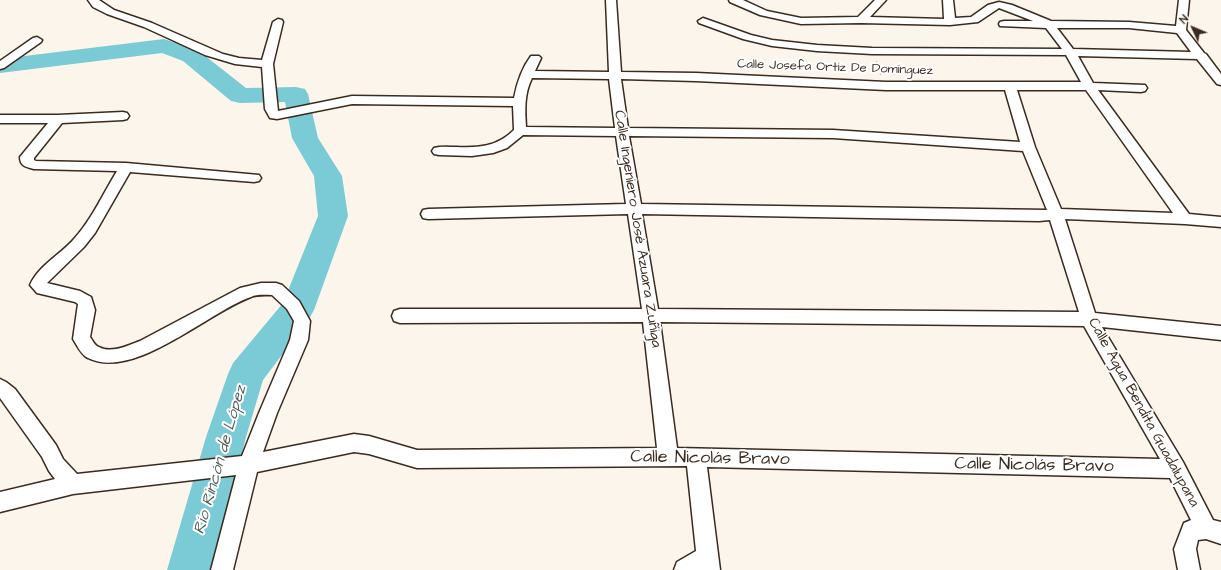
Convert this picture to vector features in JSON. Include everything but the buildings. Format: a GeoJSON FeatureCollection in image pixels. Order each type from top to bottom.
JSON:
{"type":"FeatureCollection","features":[{"type":"Feature","properties":{"kind":"street"},"geometry":{"type":"LineString","coordinates":[[93,0],[98,5],[114,13],[148,25],[208,52],[240,62],[267,64]]}},
{"type":"Feature","properties":{"kind":"street","name":"Calle Ingeniero José Azuara Zuñiga"},"geometry":{"type":"LineString","coordinates":[[611,0],[615,76],[622,131],[651,315],[668,457]]}},
{"type":"Feature","properties":{"kind":"street"},"geometry":{"type":"LineString","coordinates":[[734,0],[764,13],[787,19],[818,21],[861,20],[950,22],[974,20],[992,7],[999,5],[1049,24],[1070,52],[1089,86],[1185,219]]}},
{"type":"Feature","properties":{"kind":"street"},"geometry":{"type":"LineString","coordinates":[[861,20],[881,0]]}},
{"type":"Feature","properties":{"kind":"street"},"geometry":{"type":"LineString","coordinates":[[948,0],[950,22]]}},
{"type":"Feature","properties":{"kind":"street"},"geometry":{"type":"LineString","coordinates":[[1184,0],[1181,30],[1187,40],[1202,56],[1221,81]]}},
{"type":"Feature","properties":{"kind":"street"},"geometry":{"type":"LineString","coordinates":[[703,21],[747,37],[772,43],[817,48],[872,51],[1070,52],[1202,56]]}},
{"type":"Feature","properties":{"kind":"street"},"geometry":{"type":"LineString","coordinates":[[278,22],[267,64],[274,115],[352,100],[519,102]]}},
{"type":"Feature","properties":{"kind":"street"},"geometry":{"type":"LineString","coordinates":[[1004,24],[1129,25],[1181,30]]}},
{"type":"Feature","properties":{"kind":"street"},"geometry":{"type":"LineString","coordinates":[[0,66],[37,40]]}},
{"type":"Feature","properties":{"kind":"street"},"geometry":{"type":"LineString","coordinates":[[520,131],[519,102],[527,74],[535,58]]}},
{"type":"Feature","properties":{"kind":"street","name":"Calle Josefa Ortiz De Domínguez"},"geometry":{"type":"LineString","coordinates":[[527,74],[784,80],[886,86],[1089,86],[1141,88]]}},
{"type":"Feature","properties":{"kind":"street","name":"Calle Agua Bendita Guadalupana"},"geometry":{"type":"LineString","coordinates":[[1010,86],[1028,147],[1056,214],[1090,319],[1176,469],[1214,531]]}},
{"type":"Feature","properties":{"kind":"street"},"geometry":{"type":"LineString","coordinates":[[0,119],[58,119],[124,116]]}},
{"type":"Feature","properties":{"kind":"street"},"geometry":{"type":"LineString","coordinates":[[58,119],[27,157],[27,162],[34,165],[126,167],[254,178]]}},
{"type":"Feature","properties":{"kind":"street"},"geometry":{"type":"LineString","coordinates":[[439,151],[491,150],[506,144],[520,131],[833,134],[1028,147]]}},
{"type":"Feature","properties":{"kind":"street"},"geometry":{"type":"LineString","coordinates":[[126,167],[90,229],[79,242],[41,278],[38,285],[43,289],[80,297],[85,301],[87,310],[83,321],[82,338],[93,353],[104,357],[116,357],[132,353],[180,328],[232,298],[248,291],[260,289],[276,289],[280,292],[297,310],[302,321],[299,340],[248,464],[222,570]]}},
{"type":"Feature","properties":{"kind":"street"},"geometry":{"type":"LineString","coordinates":[[428,214],[634,209],[1039,216],[1056,214],[1185,219],[1221,222]]}},
{"type":"Feature","properties":{"kind":"street"},"geometry":{"type":"LineString","coordinates":[[400,316],[651,315],[1090,319],[1221,332]]}},
{"type":"Feature","properties":{"kind":"street"},"geometry":{"type":"LineString","coordinates":[[0,387],[14,400],[46,447],[56,465],[73,484]]}},
{"type":"Feature","properties":{"kind":"street","name":"Calle Nicolás Bravo"},"geometry":{"type":"LineString","coordinates":[[0,502],[73,484],[248,464],[354,443],[369,445],[417,459],[668,457],[696,459],[1176,469]]}},
{"type":"Feature","properties":{"kind":"street"},"geometry":{"type":"LineString","coordinates":[[685,570],[708,563],[696,459]]}},
{"type":"Feature","properties":{"kind":"street","name":"Calle Agua Bendita Guadalupana"},"geometry":{"type":"LineString","coordinates":[[1189,570],[1185,548],[1191,530],[1214,531]]}},
{"type":"Feature","properties":{"kind":"path"},"geometry":{"type":"LineString","coordinates":[[872,51],[886,86]]}},
{"type":"Feature","properties":{"kind":"waterway","name":"Río Rincón de López"},"geometry":{"type":"LineString","coordinates":[[0,66],[164,46],[191,56],[240,96],[296,94],[305,138],[328,176],[333,216],[297,310],[246,374],[226,437],[190,570]]}}]}
